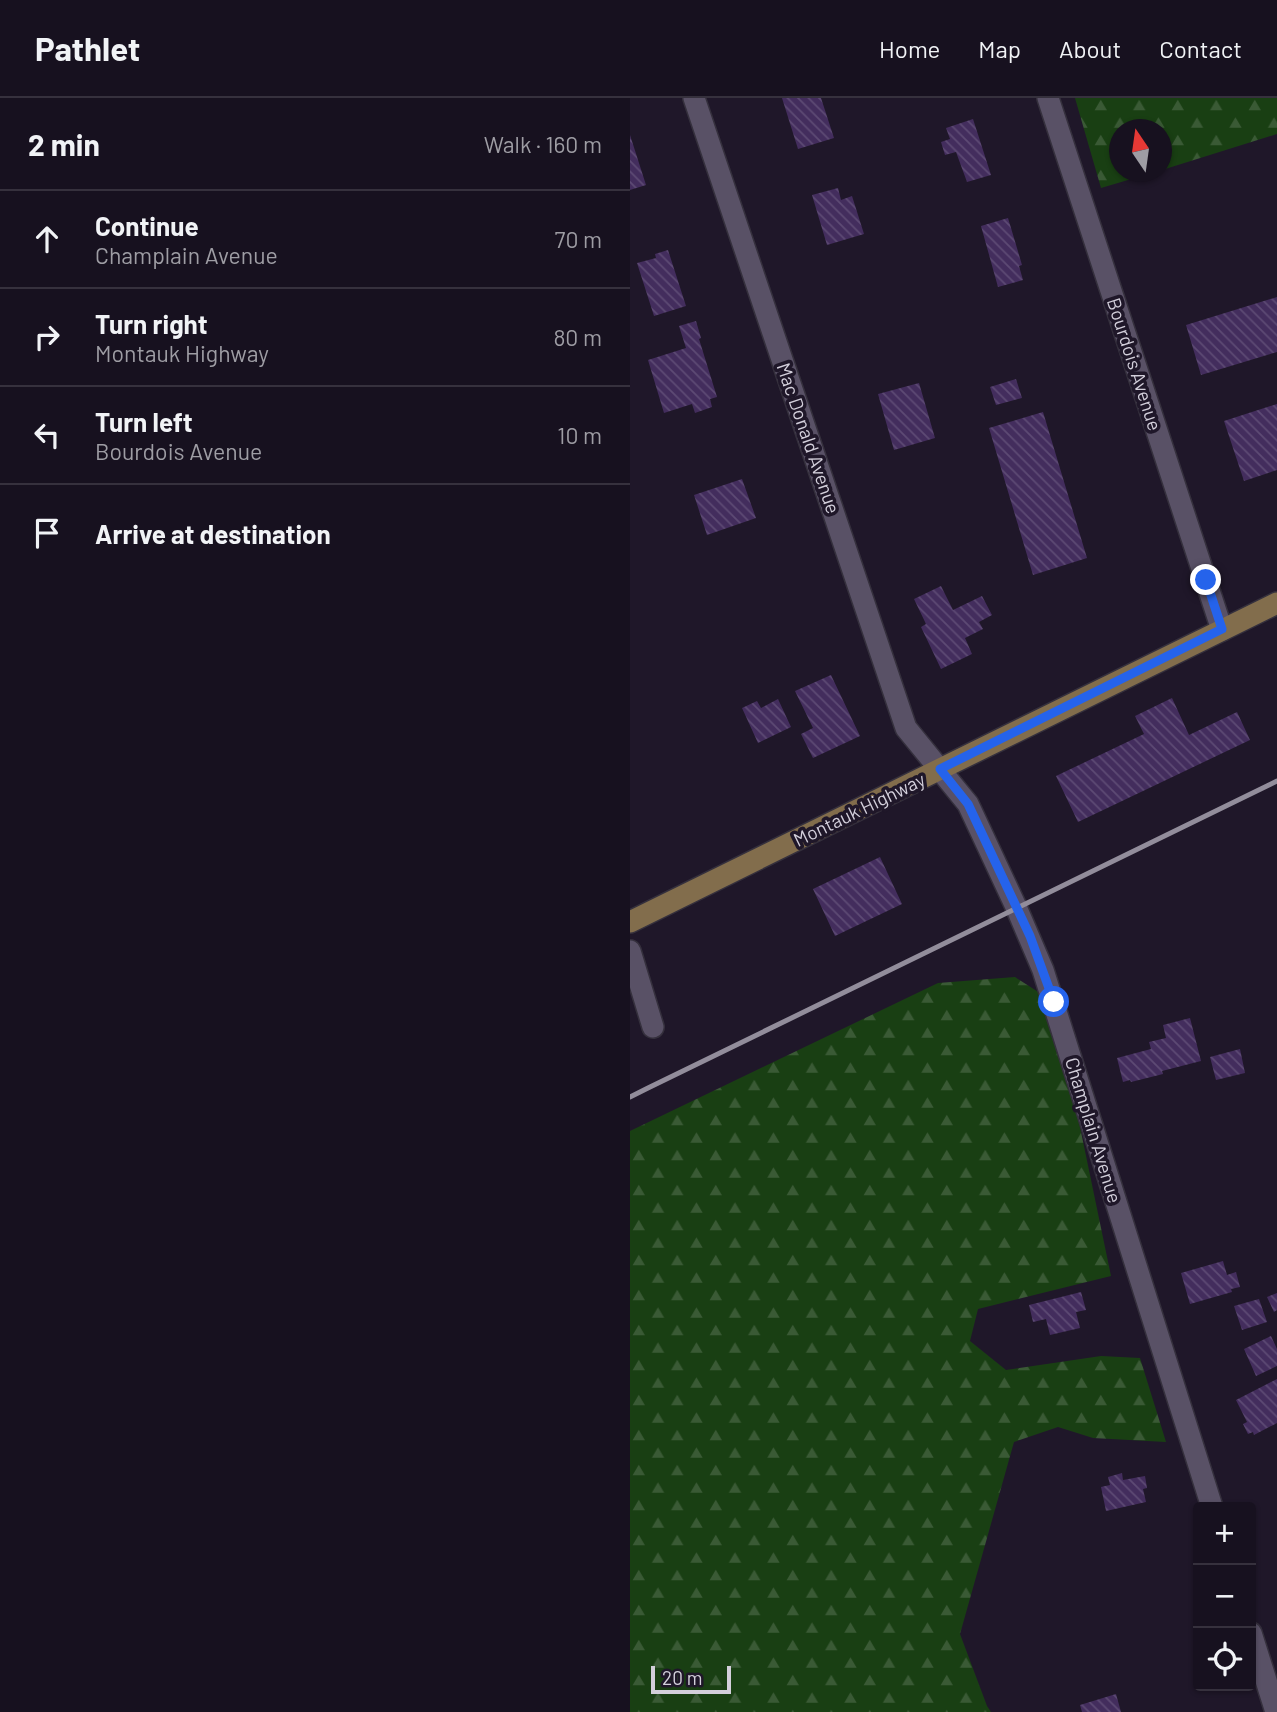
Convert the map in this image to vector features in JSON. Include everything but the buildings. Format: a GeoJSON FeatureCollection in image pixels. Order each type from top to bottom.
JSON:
{"type":"FeatureCollection","features":[{"type":"Feature","properties":{"kind":"main road","name":"Montauk Highway"},"geometry":{"type":"LineString","coordinates":[[630,922],[1277,603]]}},
{"type":"Feature","properties":{"kind":"street","name":"Mac Donald Avenue"},"geometry":{"type":"LineString","coordinates":[[694,98],[906,728],[940,769]]}},
{"type":"Feature","properties":{"kind":"street","name":"Bourdois Avenue"},"geometry":{"type":"LineString","coordinates":[[1048,98],[1222,629]]}},
{"type":"Feature","properties":{"kind":"street","name":"Champlain Avenue"},"geometry":{"type":"LineString","coordinates":[[940,769],[968,804],[1043,970],[1210,1502]]}},
{"type":"Feature","properties":{"kind":"street"},"geometry":{"type":"LineString","coordinates":[[630,951],[653,1027]]}},
{"type":"Feature","properties":{"kind":"street"},"geometry":{"type":"LineString","coordinates":[[1256,1649],[1276,1712]]}},
{"type":"Feature","properties":{"kind":"green space"},"geometry":{"type":"Polygon","coordinates":[[[1075,98],[1277,98],[1277,134],[1172,167],[1172,119],[1109,119],[1109,182],[1121,182],[1101,188],[1075,98]]]}},
{"type":"Feature","properties":{"kind":"green space"},"geometry":{"type":"Polygon","coordinates":[[[1015,977],[1054,1002],[1111,1276],[978,1309],[970,1341],[1006,1370],[1101,1356],[1140,1358],[1166,1442],[1093,1438],[1058,1427],[1014,1442],[960,1634],[991,1712],[630,1712],[630,1131],[938,983],[1015,977]]]}},
{"type":"Feature","properties":{"kind":"railway"},"geometry":{"type":"LineString","coordinates":[[630,1097],[1277,781]]}},
{"type":"Feature","properties":{"kind":"route"},"geometry":{"type":"LineString","coordinates":[[1054,1002],[1030,936],[968,804],[940,769],[1222,629],[1206,580]]}}]}
